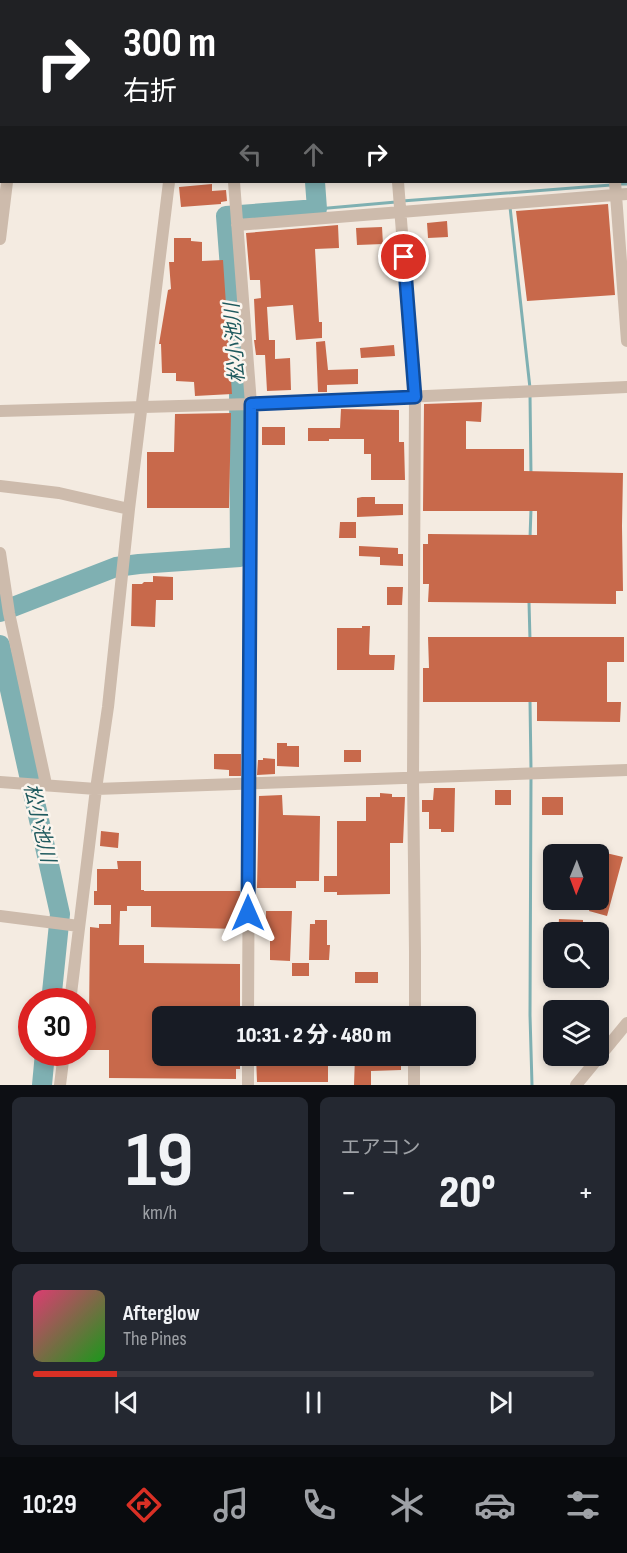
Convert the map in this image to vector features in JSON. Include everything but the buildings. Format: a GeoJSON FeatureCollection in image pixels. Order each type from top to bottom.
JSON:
{"type":"FeatureCollection","features":[{"type":"Feature","properties":{"kind":"street"},"geometry":{"type":"LineString","coordinates":[[0,239],[7,183]]}},
{"type":"Feature","properties":{"kind":"street"},"geometry":{"type":"LineString","coordinates":[[69,988],[66,925],[96,789],[108,707],[129,509],[169,183]]}},
{"type":"Feature","properties":{"kind":"street"},"geometry":{"type":"LineString","coordinates":[[234,183],[244,404],[249,784],[248,1006]]}},
{"type":"Feature","properties":{"kind":"street"},"geometry":{"type":"LineString","coordinates":[[398,188],[415,397],[413,778],[415,1006]]}},
{"type":"Feature","properties":{"kind":"street"},"geometry":{"type":"LineString","coordinates":[[237,225],[517,202],[618,191],[627,341]]}},
{"type":"Feature","properties":{"kind":"street"},"geometry":{"type":"LineString","coordinates":[[0,411],[244,404],[627,387]]}},
{"type":"Feature","properties":{"kind":"street"},"geometry":{"type":"LineString","coordinates":[[0,486],[59,493],[129,509]]}},
{"type":"Feature","properties":{"kind":"street"},"geometry":{"type":"LineString","coordinates":[[0,553],[8,608],[46,784]]}},
{"type":"Feature","properties":{"kind":"street"},"geometry":{"type":"LineString","coordinates":[[0,782],[96,789],[627,770]]}},
{"type":"Feature","properties":{"kind":"street"},"geometry":{"type":"LineString","coordinates":[[0,916],[66,925]]}},
{"type":"Feature","properties":{"kind":"street"},"geometry":{"type":"LineString","coordinates":[[576,1085],[627,1023]]}},
{"type":"Feature","properties":{"kind":"street"},"geometry":{"type":"LineString","coordinates":[[60,1085],[62,1066]]}},
{"type":"Feature","properties":{"kind":"street"},"geometry":{"type":"LineString","coordinates":[[248,1066],[248,1085]]}},
{"type":"Feature","properties":{"kind":"street"},"geometry":{"type":"LineString","coordinates":[[414,1066],[414,1085]]}},
{"type":"Feature","properties":{"kind":"waterway","name":"松小池川"},"geometry":{"type":"LineString","coordinates":[[0,612],[116,567],[240,557],[239,386],[226,216],[317,209],[315,183]]}},
{"type":"Feature","properties":{"kind":"waterway"},"geometry":{"type":"LineString","coordinates":[[618,184],[627,184]]}},
{"type":"Feature","properties":{"kind":"waterway"},"geometry":{"type":"LineString","coordinates":[[402,201],[611,185]]}},
{"type":"Feature","properties":{"kind":"waterway"},"geometry":{"type":"LineString","coordinates":[[317,209],[396,202]]}},
{"type":"Feature","properties":{"kind":"waterway"},"geometry":{"type":"LineString","coordinates":[[510,207],[530,388]]}},
{"type":"Feature","properties":{"kind":"waterway"},"geometry":{"type":"LineString","coordinates":[[530,395],[531,475]]}},
{"type":"Feature","properties":{"kind":"waterway"},"geometry":{"type":"LineString","coordinates":[[530,538],[531,509]]}},
{"type":"Feature","properties":{"kind":"waterway"},"geometry":{"type":"LineString","coordinates":[[0,595],[2,603]]}},
{"type":"Feature","properties":{"kind":"waterway"},"geometry":{"type":"LineString","coordinates":[[529,602],[530,640]]}},
{"type":"Feature","properties":{"kind":"waterway","name":"松小池川"},"geometry":{"type":"LineString","coordinates":[[0,645],[60,914],[52,988]]}},
{"type":"Feature","properties":{"kind":"waterway"},"geometry":{"type":"LineString","coordinates":[[12,657],[15,673]]}},
{"type":"Feature","properties":{"kind":"waterway"},"geometry":{"type":"LineString","coordinates":[[530,701],[531,769]]}},
{"type":"Feature","properties":{"kind":"waterway"},"geometry":{"type":"LineString","coordinates":[[531,776],[532,1085]]}},
{"type":"Feature","properties":{"kind":"waterway","name":"松小池川"},"geometry":{"type":"LineString","coordinates":[[42,1085],[44,1066]]}},
{"type":"Feature","properties":{"kind":"route"},"geometry":{"type":"LineString","coordinates":[[248,913],[251,404],[415,397],[404,257]]}}]}
